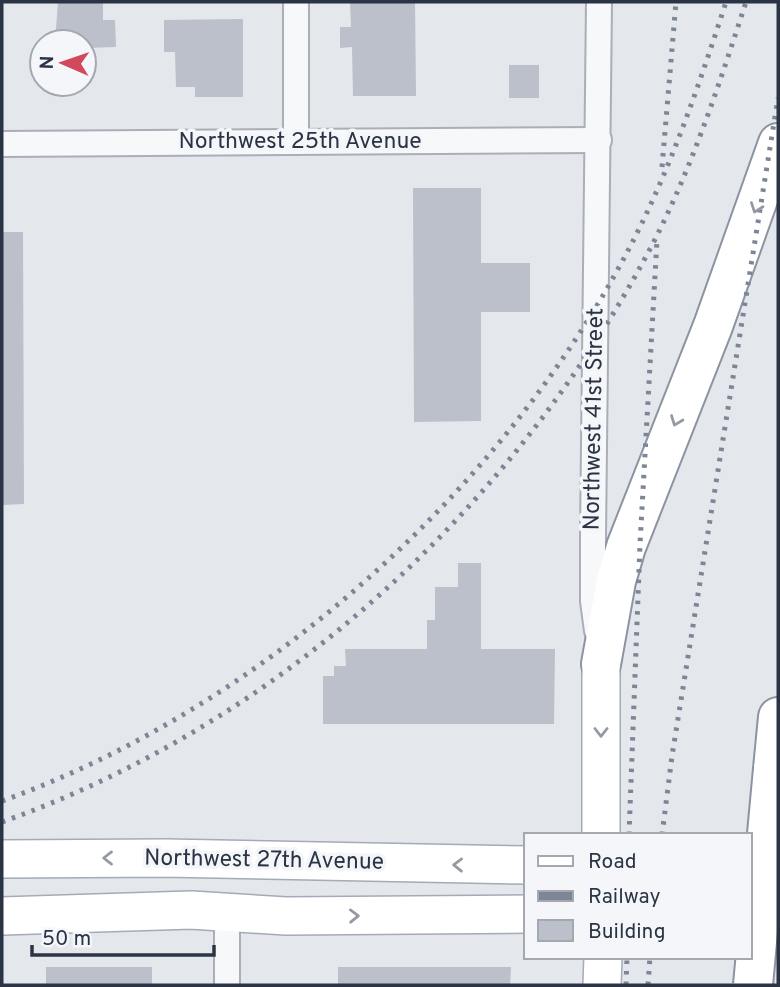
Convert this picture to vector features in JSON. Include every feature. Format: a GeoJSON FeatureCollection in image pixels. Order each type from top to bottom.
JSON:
{"type":"FeatureCollection","features":[{"type":"Feature","properties":{"kind":"highway"},"geometry":{"type":"LineString","coordinates":[[601,664],[616,581],[626,547],[713,326],[778,143]]}},
{"type":"Feature","properties":{"kind":"highway"},"geometry":{"type":"LineString","coordinates":[[753,985],[778,717]]}},
{"type":"Feature","properties":{"kind":"main road","name":"Northwest 41st Street"},"geometry":{"type":"LineString","coordinates":[[601,664],[601,833]]}},
{"type":"Feature","properties":{"kind":"main road","name":"Northwest 27th Avenue"},"geometry":{"type":"LineString","coordinates":[[2,859],[166,858],[524,865]]}},
{"type":"Feature","properties":{"kind":"main road"},"geometry":{"type":"LineString","coordinates":[[166,858],[196,878],[227,913]]}},
{"type":"Feature","properties":{"kind":"main road"},"geometry":{"type":"LineString","coordinates":[[227,913],[255,890],[291,882],[325,862]]}},
{"type":"Feature","properties":{"kind":"main road"},"geometry":{"type":"LineString","coordinates":[[752,866],[778,867]]}},
{"type":"Feature","properties":{"kind":"main road"},"geometry":{"type":"LineString","coordinates":[[2,916],[191,910],[286,916],[524,914]]}},
{"type":"Feature","properties":{"kind":"main road"},"geometry":{"type":"LineString","coordinates":[[752,913],[778,913]]}},
{"type":"Feature","properties":{"kind":"main road"},"geometry":{"type":"LineString","coordinates":[[602,985],[603,959]]}},
{"type":"Feature","properties":{"kind":"street"},"geometry":{"type":"LineString","coordinates":[[296,2],[296,142]]}},
{"type":"Feature","properties":{"kind":"street","name":"Northwest 41st Street"},"geometry":{"type":"LineString","coordinates":[[599,2],[593,601],[601,664]]}},
{"type":"Feature","properties":{"kind":"street","name":"Northwest 25th Avenue"},"geometry":{"type":"LineString","coordinates":[[2,144],[599,140]]}},
{"type":"Feature","properties":{"kind":"street"},"geometry":{"type":"LineString","coordinates":[[227,913],[227,985]]}},
{"type":"Feature","properties":{"kind":"building"},"geometry":{"type":"Polygon","coordinates":[[[58,2],[103,2],[103,20],[115,20],[116,47],[98,48],[98,28],[56,28],[58,2]]]}},
{"type":"Feature","properties":{"kind":"building"},"geometry":{"type":"Polygon","coordinates":[[[350,2],[415,2],[416,96],[353,96],[352,47],[340,48],[340,27],[351,27],[350,2]]]}},
{"type":"Feature","properties":{"kind":"building"},"geometry":{"type":"Polygon","coordinates":[[[243,19],[243,97],[195,97],[195,87],[176,87],[175,52],[164,52],[164,20],[243,19]]]}},
{"type":"Feature","properties":{"kind":"building"},"geometry":{"type":"Polygon","coordinates":[[[509,65],[539,65],[539,98],[509,98],[509,65]]]}},
{"type":"Feature","properties":{"kind":"building"},"geometry":{"type":"Polygon","coordinates":[[[413,188],[481,188],[481,263],[530,263],[530,312],[481,312],[481,421],[414,422],[413,188]]]}},
{"type":"Feature","properties":{"kind":"building"},"geometry":{"type":"Polygon","coordinates":[[[2,232],[23,232],[24,504],[2,505],[2,232]]]}},
{"type":"Feature","properties":{"kind":"building"},"geometry":{"type":"Polygon","coordinates":[[[458,563],[481,563],[481,649],[555,649],[554,724],[323,724],[323,676],[334,676],[334,666],[346,666],[345,649],[427,649],[427,620],[435,620],[435,587],[458,587],[458,563]]]}},
{"type":"Feature","properties":{"kind":"building"},"geometry":{"type":"Polygon","coordinates":[[[46,967],[152,967],[152,985],[46,985],[46,967]]]}},
{"type":"Feature","properties":{"kind":"building"},"geometry":{"type":"Polygon","coordinates":[[[338,967],[511,967],[510,985],[338,985],[338,967]]]}},
{"type":"Feature","properties":{"kind":"railway"},"geometry":{"type":"LineString","coordinates":[[662,167],[676,2]]}},
{"type":"Feature","properties":{"kind":"railway"},"geometry":{"type":"LineString","coordinates":[[2,801],[99,760],[194,708],[284,647],[370,577],[448,500],[520,417],[582,329],[635,237],[674,151],[726,2]]}},
{"type":"Feature","properties":{"kind":"railway"},"geometry":{"type":"LineString","coordinates":[[2,822],[104,780],[201,727],[293,666],[378,596],[458,518],[530,434],[594,344],[650,249],[691,158],[746,2]]}},
{"type":"Feature","properties":{"kind":"railway"},"geometry":{"type":"LineString","coordinates":[[662,833],[672,756],[778,98]]}},
{"type":"Feature","properties":{"kind":"railway"},"geometry":{"type":"LineString","coordinates":[[629,833],[640,544],[657,240]]}},
{"type":"Feature","properties":{"kind":"railway"},"geometry":{"type":"LineString","coordinates":[[626,985],[627,959]]}},
{"type":"Feature","properties":{"kind":"railway"},"geometry":{"type":"LineString","coordinates":[[648,985],[650,959]]}}]}
